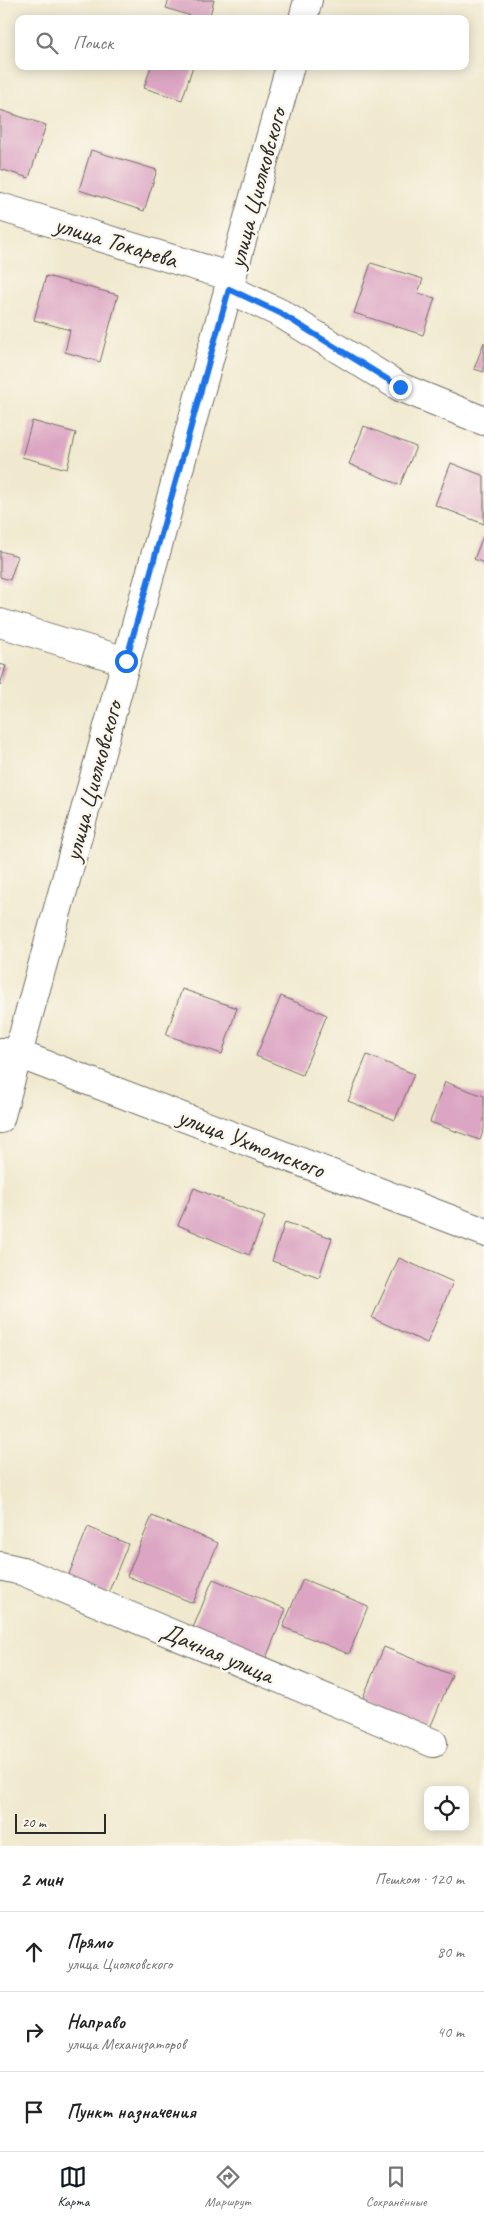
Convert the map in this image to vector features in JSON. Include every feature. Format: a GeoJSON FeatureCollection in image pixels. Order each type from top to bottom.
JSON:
{"type":"FeatureCollection","features":[{"type":"Feature","properties":{"kind":"street"},"geometry":{"type":"LineString","coordinates":[[304,15],[308,0]]}},
{"type":"Feature","properties":{"kind":"street","name":"улица Циолковского"},"geometry":{"type":"LineString","coordinates":[[0,1119],[9,1053],[126,661],[289,70]]}},
{"type":"Feature","properties":{"kind":"street","name":"улица Токарева"},"geometry":{"type":"LineString","coordinates":[[0,207],[231,283],[400,387],[484,421]]}},
{"type":"Feature","properties":{"kind":"street"},"geometry":{"type":"LineString","coordinates":[[0,623],[126,661]]}},
{"type":"Feature","properties":{"kind":"street","name":"улица Ухтомского"},"geometry":{"type":"LineString","coordinates":[[9,1053],[484,1232]]}},
{"type":"Feature","properties":{"kind":"street","name":"Дачная улица"},"geometry":{"type":"LineString","coordinates":[[0,1566],[31,1575],[433,1743]]}},
{"type":"Feature","properties":{"kind":"building"},"geometry":{"type":"Polygon","coordinates":[[[169,0],[214,0],[210,15],[188,15],[166,8],[169,0]]]}},
{"type":"Feature","properties":{"kind":"building"},"geometry":{"type":"Polygon","coordinates":[[[150,70],[192,70],[182,100],[144,88],[150,70]]]}},
{"type":"Feature","properties":{"kind":"building"},"geometry":{"type":"Polygon","coordinates":[[[0,110],[46,125],[29,178],[0,169],[0,110]]]}},
{"type":"Feature","properties":{"kind":"building"},"geometry":{"type":"Polygon","coordinates":[[[91,150],[157,170],[144,211],[79,190],[91,150]]]}},
{"type":"Feature","properties":{"kind":"building"},"geometry":{"type":"Polygon","coordinates":[[[371,263],[423,279],[418,293],[435,298],[423,335],[354,313],[371,263]]]}},
{"type":"Feature","properties":{"kind":"building"},"geometry":{"type":"Polygon","coordinates":[[[46,276],[118,295],[100,362],[65,352],[70,330],[34,320],[46,276]]]}},
{"type":"Feature","properties":{"kind":"building"},"geometry":{"type":"Polygon","coordinates":[[[484,342],[484,372],[474,369],[484,342]]]}},
{"type":"Feature","properties":{"kind":"building"},"geometry":{"type":"Polygon","coordinates":[[[32,421],[76,433],[67,469],[22,457],[32,421]]]}},
{"type":"Feature","properties":{"kind":"building"},"geometry":{"type":"Polygon","coordinates":[[[364,426],[416,447],[400,485],[349,464],[364,426]]]}},
{"type":"Feature","properties":{"kind":"building"},"geometry":{"type":"Polygon","coordinates":[[[451,463],[484,476],[484,524],[435,505],[451,463]]]}},
{"type":"Feature","properties":{"kind":"building"},"geometry":{"type":"Polygon","coordinates":[[[484,534],[484,563],[474,559],[484,534]]]}},
{"type":"Feature","properties":{"kind":"building"},"geometry":{"type":"Polygon","coordinates":[[[0,551],[18,556],[10,580],[0,577],[0,551]]]}},
{"type":"Feature","properties":{"kind":"building"},"geometry":{"type":"Polygon","coordinates":[[[0,664],[6,666],[0,685],[0,664]]]}},
{"type":"Feature","properties":{"kind":"building"},"geometry":{"type":"Polygon","coordinates":[[[182,989],[237,1008],[222,1054],[166,1035],[182,989]]]}},
{"type":"Feature","properties":{"kind":"building"},"geometry":{"type":"Polygon","coordinates":[[[281,996],[327,1015],[302,1075],[256,1056],[281,996]]]}},
{"type":"Feature","properties":{"kind":"building"},"geometry":{"type":"Polygon","coordinates":[[[367,1055],[414,1074],[395,1120],[348,1101],[367,1055]]]}},
{"type":"Feature","properties":{"kind":"building"},"geometry":{"type":"Polygon","coordinates":[[[445,1082],[484,1096],[484,1129],[480,1140],[430,1122],[445,1082]]]}},
{"type":"Feature","properties":{"kind":"building"},"geometry":{"type":"Polygon","coordinates":[[[194,1188],[265,1217],[249,1255],[178,1225],[194,1188]]]}},
{"type":"Feature","properties":{"kind":"building"},"geometry":{"type":"Polygon","coordinates":[[[285,1222],[332,1238],[319,1277],[272,1261],[285,1222]]]}},
{"type":"Feature","properties":{"kind":"building"},"geometry":{"type":"Polygon","coordinates":[[[399,1258],[453,1282],[427,1343],[372,1318],[399,1258]]]}},
{"type":"Feature","properties":{"kind":"building"},"geometry":{"type":"Polygon","coordinates":[[[152,1516],[218,1543],[193,1603],[127,1576],[152,1516]]]}},
{"type":"Feature","properties":{"kind":"building"},"geometry":{"type":"Polygon","coordinates":[[[88,1527],[128,1544],[107,1596],[67,1579],[88,1527]]]}},
{"type":"Feature","properties":{"kind":"building"},"geometry":{"type":"Polygon","coordinates":[[[213,1579],[286,1609],[266,1658],[193,1628],[213,1579]]]}},
{"type":"Feature","properties":{"kind":"building"},"geometry":{"type":"Polygon","coordinates":[[[303,1579],[368,1606],[349,1654],[283,1627],[303,1579]]]}},
{"type":"Feature","properties":{"kind":"building"},"geometry":{"type":"Polygon","coordinates":[[[384,1647],[452,1675],[430,1728],[362,1700],[384,1647]]]}},
{"type":"Feature","properties":{"kind":"route"},"geometry":{"type":"LineString","coordinates":[[126,661],[229,289],[280,313],[400,387]]}}]}
